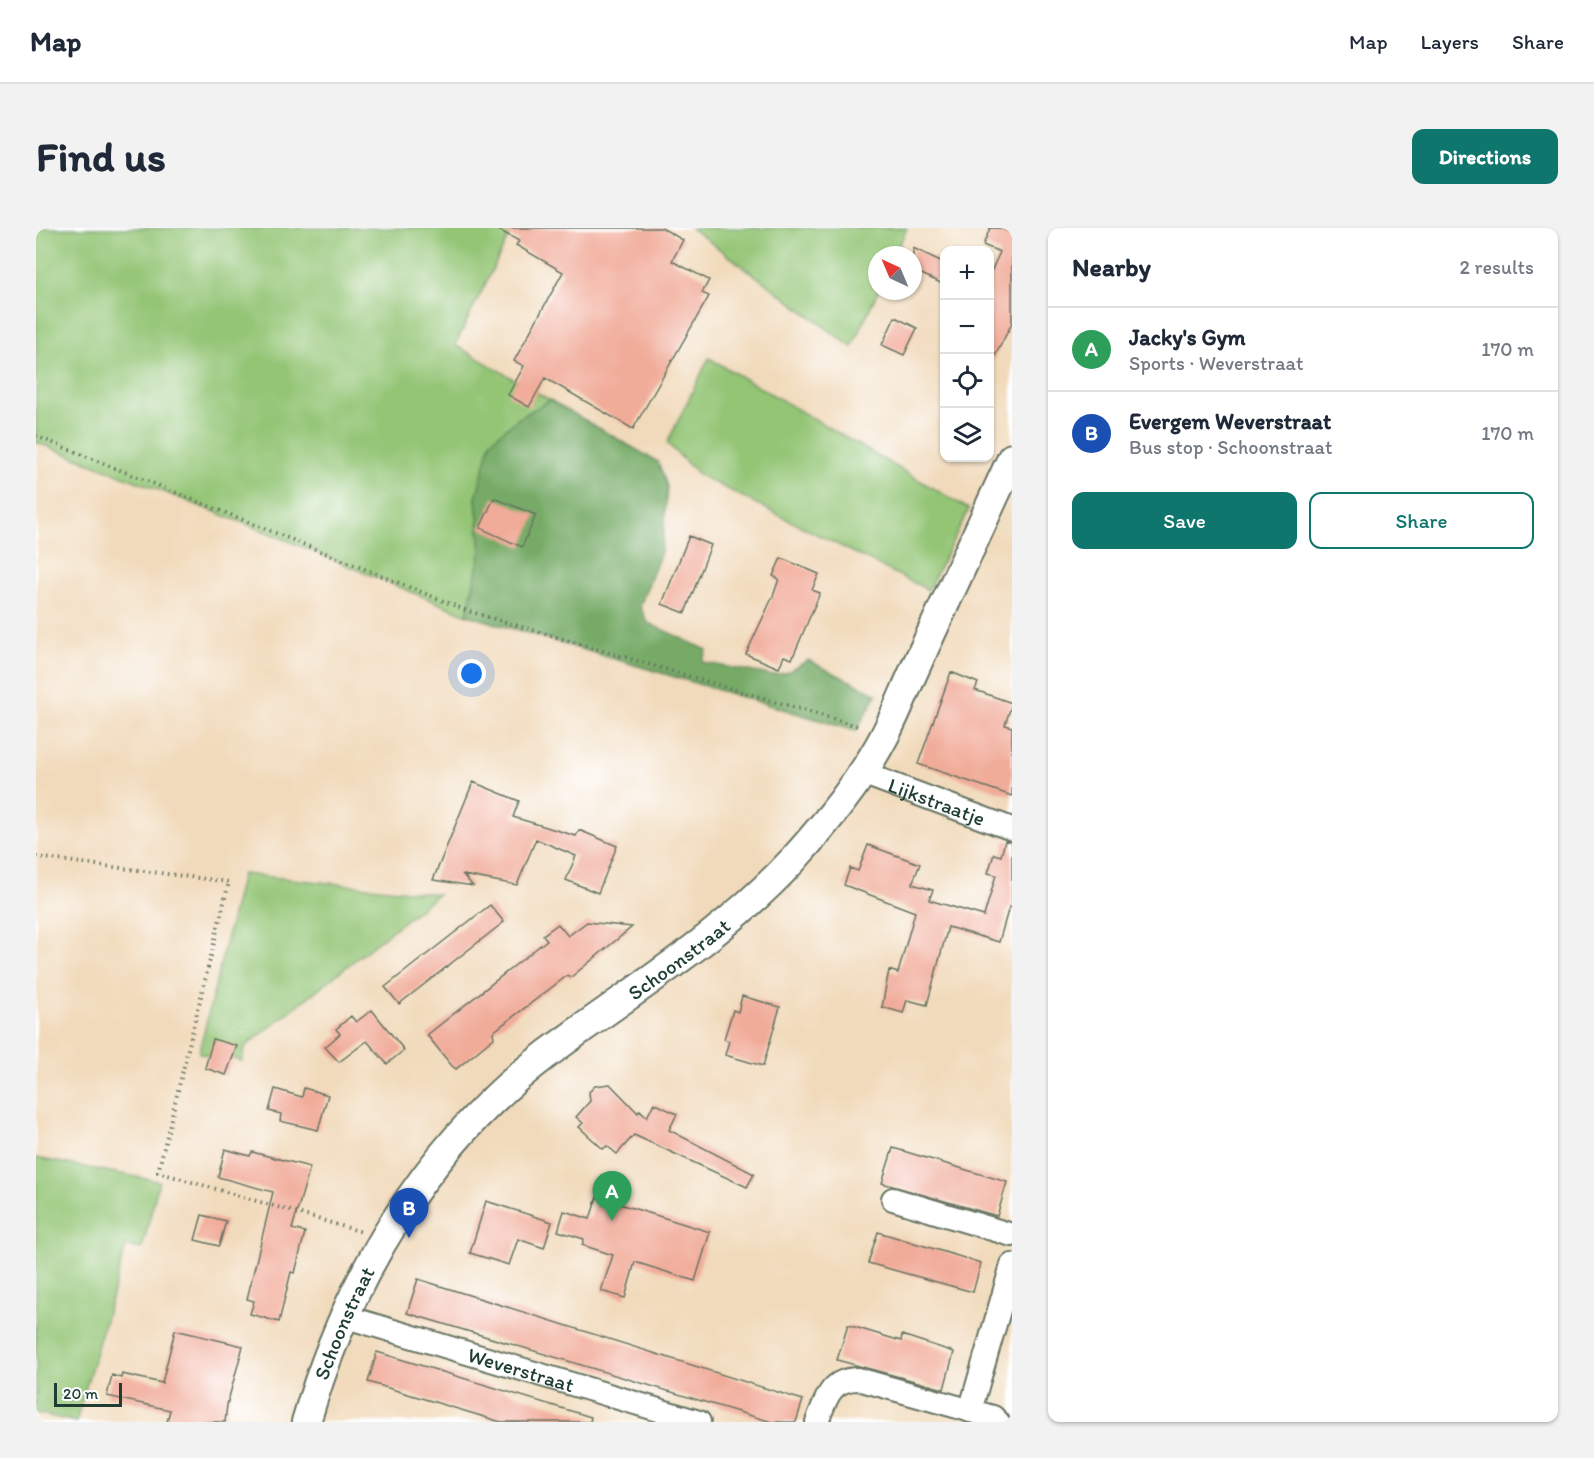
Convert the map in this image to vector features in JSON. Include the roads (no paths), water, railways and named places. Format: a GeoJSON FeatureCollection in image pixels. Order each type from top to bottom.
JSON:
{"type":"FeatureCollection","features":[{"type":"Feature","properties":{"kind":"street","name":"Schoonstraat"},"geometry":{"type":"LineString","coordinates":[[306,1422],[344,1316],[383,1238],[432,1168],[486,1107],[547,1054],[687,955],[725,925],[790,863],[837,808],[883,738],[1012,458]]}},
{"type":"Feature","properties":{"kind":"street","name":"Lijkstraatje"},"geometry":{"type":"LineString","coordinates":[[862,773],[1012,829]]}},
{"type":"Feature","properties":{"kind":"street"},"geometry":{"type":"LineString","coordinates":[[893,1198],[1012,1235]]}},
{"type":"Feature","properties":{"kind":"street"},"geometry":{"type":"LineString","coordinates":[[970,1411],[1012,1265]]}},
{"type":"Feature","properties":{"kind":"street","name":"Weverstraat"},"geometry":{"type":"LineString","coordinates":[[344,1316],[699,1422]]}},
{"type":"Feature","properties":{"kind":"street"},"geometry":{"type":"LineString","coordinates":[[818,1422],[829,1391],[836,1383],[847,1379],[858,1379],[993,1417],[998,1422]]}},
{"type":"Feature","properties":{"kind":"place","name":"Jacky's Gym"},"geometry":{"type":"Point","coordinates":[612,1221]}},
{"type":"Feature","properties":{"kind":"place","name":"Evergem Weverstraat"},"geometry":{"type":"Point","coordinates":[409,1238]}}]}
